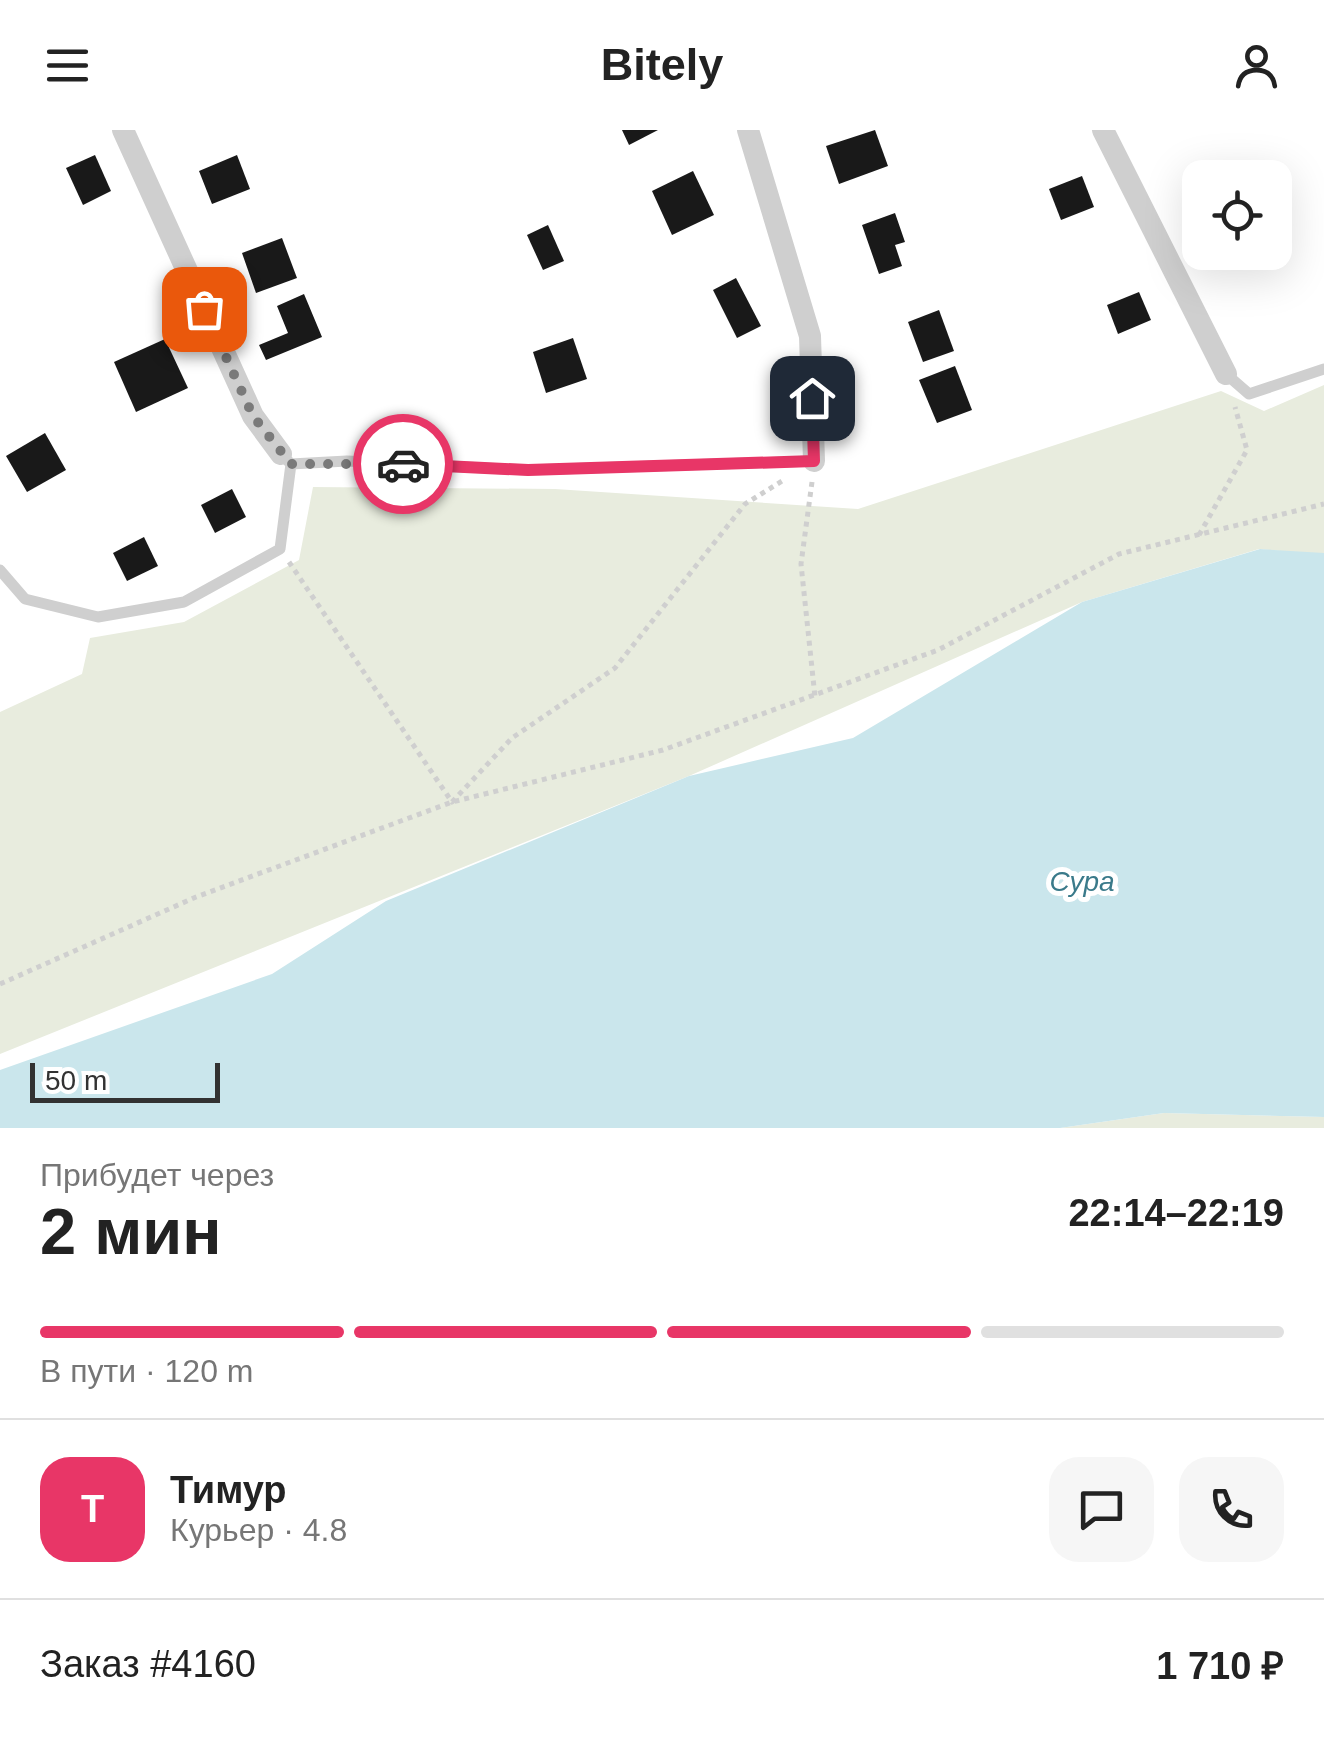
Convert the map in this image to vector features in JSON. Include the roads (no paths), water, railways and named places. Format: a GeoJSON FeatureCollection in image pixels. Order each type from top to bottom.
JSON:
{"type":"FeatureCollection","features":[{"type":"Feature","properties":{"kind":"street"},"geometry":{"type":"LineString","coordinates":[[123,130],[253,416],[286,459]]}},
{"type":"Feature","properties":{"kind":"street"},"geometry":{"type":"LineString","coordinates":[[748,130],[810,336],[814,461]]}},
{"type":"Feature","properties":{"kind":"street"},"geometry":{"type":"LineString","coordinates":[[1103,130],[1226,374]]}},
{"type":"Feature","properties":{"kind":"lane"},"geometry":{"type":"LineString","coordinates":[[1226,374],[1249,394],[1324,369]]}},
{"type":"Feature","properties":{"kind":"lane"},"geometry":{"type":"LineString","coordinates":[[0,570],[25,599],[98,617],[184,602],[280,549],[286,459],[528,470],[814,461]]}},
{"type":"Feature","properties":{"kind":"water","name":"Сура"},"geometry":{"type":"Polygon","coordinates":[[[1260,549],[1324,553],[1324,1117],[1164,1113],[1060,1128],[0,1128],[0,1070],[272,974],[386,901],[689,776],[853,738],[1082,602],[1260,549]]]}}]}
